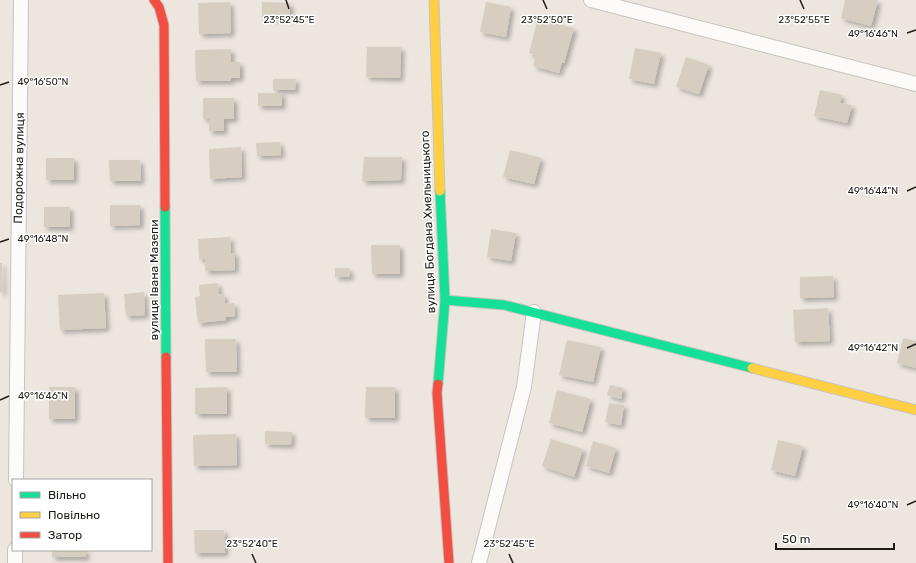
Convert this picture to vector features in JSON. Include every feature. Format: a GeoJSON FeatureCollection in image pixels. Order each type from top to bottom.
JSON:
{"type":"FeatureCollection","features":[{"type":"Feature","properties":{"kind":"street","name":"Подорожна вулиця"},"geometry":{"type":"LineString","coordinates":[[16,479],[21,0]]}},
{"type":"Feature","properties":{"kind":"street","name":"вулиця Івана Мазепи"},"geometry":{"type":"LineString","coordinates":[[154,0],[164,25],[168,563]]}},
{"type":"Feature","properties":{"kind":"street","name":"вулиця Богдана Хмельницького"},"geometry":{"type":"LineString","coordinates":[[434,0],[440,213],[445,300],[437,393],[449,563]]}},
{"type":"Feature","properties":{"kind":"street"},"geometry":{"type":"LineString","coordinates":[[591,0],[916,84]]}},
{"type":"Feature","properties":{"kind":"street"},"geometry":{"type":"LineString","coordinates":[[445,300],[504,305],[534,312],[916,410]]}},
{"type":"Feature","properties":{"kind":"street"},"geometry":{"type":"LineString","coordinates":[[479,563],[524,387],[534,312]]}},
{"type":"Feature","properties":{"kind":"street"},"geometry":{"type":"LineString","coordinates":[[14,563],[15,551]]}},
{"type":"Feature","properties":{"kind":"building"},"geometry":{"type":"Polygon","coordinates":[[[845,0],[878,0],[871,26],[841,18],[845,0]]]}},
{"type":"Feature","properties":{"kind":"building"},"geometry":{"type":"Polygon","coordinates":[[[230,2],[231,33],[199,34],[198,3],[230,2]]]}},
{"type":"Feature","properties":{"kind":"building"},"geometry":{"type":"Polygon","coordinates":[[[262,2],[290,3],[290,18],[262,18],[262,2]]]}},
{"type":"Feature","properties":{"kind":"building"},"geometry":{"type":"Polygon","coordinates":[[[486,2],[511,7],[506,37],[480,32],[486,2]]]}},
{"type":"Feature","properties":{"kind":"building"},"geometry":{"type":"Polygon","coordinates":[[[538,19],[574,28],[564,63],[562,62],[559,73],[533,66],[536,55],[529,53],[538,19]]]}},
{"type":"Feature","properties":{"kind":"building"},"geometry":{"type":"Polygon","coordinates":[[[367,47],[401,47],[400,78],[366,77],[367,47]]]}},
{"type":"Feature","properties":{"kind":"building"},"geometry":{"type":"Polygon","coordinates":[[[635,48],[661,53],[654,84],[629,79],[635,48]]]}},
{"type":"Feature","properties":{"kind":"building"},"geometry":{"type":"Polygon","coordinates":[[[231,49],[231,62],[240,62],[240,78],[231,78],[231,81],[196,81],[195,50],[231,49]]]}},
{"type":"Feature","properties":{"kind":"building"},"geometry":{"type":"Polygon","coordinates":[[[686,57],[709,65],[699,94],[676,87],[686,57]]]}},
{"type":"Feature","properties":{"kind":"building"},"geometry":{"type":"Polygon","coordinates":[[[273,79],[296,79],[295,90],[273,90],[273,79]]]}},
{"type":"Feature","properties":{"kind":"building"},"geometry":{"type":"Polygon","coordinates":[[[820,90],[842,95],[840,103],[852,105],[847,123],[814,116],[820,90]]]}},
{"type":"Feature","properties":{"kind":"building"},"geometry":{"type":"Polygon","coordinates":[[[258,93],[282,93],[282,106],[258,106],[258,93]]]}},
{"type":"Feature","properties":{"kind":"building"},"geometry":{"type":"Polygon","coordinates":[[[203,98],[234,98],[234,119],[224,119],[224,131],[209,131],[209,119],[203,119],[203,98]]]}},
{"type":"Feature","properties":{"kind":"building"},"geometry":{"type":"Polygon","coordinates":[[[280,142],[281,155],[257,156],[256,143],[280,142]]]}},
{"type":"Feature","properties":{"kind":"building"},"geometry":{"type":"Polygon","coordinates":[[[241,147],[242,177],[210,179],[209,149],[241,147]]]}},
{"type":"Feature","properties":{"kind":"building"},"geometry":{"type":"Polygon","coordinates":[[[510,150],[541,158],[534,184],[503,177],[510,150]]]}},
{"type":"Feature","properties":{"kind":"building"},"geometry":{"type":"Polygon","coordinates":[[[364,157],[402,157],[401,180],[362,181],[364,157]]]}},
{"type":"Feature","properties":{"kind":"building"},"geometry":{"type":"Polygon","coordinates":[[[46,158],[74,158],[74,180],[46,180],[46,158]]]}},
{"type":"Feature","properties":{"kind":"building"},"geometry":{"type":"Polygon","coordinates":[[[109,160],[140,160],[141,181],[110,181],[109,160]]]}},
{"type":"Feature","properties":{"kind":"building"},"geometry":{"type":"Polygon","coordinates":[[[110,205],[140,205],[140,225],[110,226],[110,205]]]}},
{"type":"Feature","properties":{"kind":"building"},"geometry":{"type":"Polygon","coordinates":[[[44,207],[70,207],[70,227],[44,227],[44,207]]]}},
{"type":"Feature","properties":{"kind":"building"},"geometry":{"type":"Polygon","coordinates":[[[491,229],[516,233],[511,261],[487,257],[491,229]]]}},
{"type":"Feature","properties":{"kind":"building"},"geometry":{"type":"Polygon","coordinates":[[[230,237],[231,253],[235,253],[235,270],[205,271],[205,259],[199,259],[198,239],[230,237]]]}},
{"type":"Feature","properties":{"kind":"building"},"geometry":{"type":"Polygon","coordinates":[[[371,245],[400,245],[400,274],[372,274],[371,245]]]}},
{"type":"Feature","properties":{"kind":"building"},"geometry":{"type":"Polygon","coordinates":[[[0,263],[2,263],[3,292],[0,292],[0,263]]]}},
{"type":"Feature","properties":{"kind":"building"},"geometry":{"type":"Polygon","coordinates":[[[335,268],[349,268],[350,277],[335,277],[335,268]]]}},
{"type":"Feature","properties":{"kind":"building"},"geometry":{"type":"Polygon","coordinates":[[[833,276],[834,297],[800,298],[800,277],[833,276]]]}},
{"type":"Feature","properties":{"kind":"building"},"geometry":{"type":"Polygon","coordinates":[[[218,283],[219,294],[224,294],[225,304],[234,303],[235,316],[226,317],[226,320],[198,323],[195,297],[200,296],[199,285],[218,283]]]}},
{"type":"Feature","properties":{"kind":"building"},"geometry":{"type":"Polygon","coordinates":[[[144,292],[145,315],[126,316],[124,294],[144,292]]]}},
{"type":"Feature","properties":{"kind":"building"},"geometry":{"type":"Polygon","coordinates":[[[104,293],[106,328],[60,330],[58,295],[104,293]]]}},
{"type":"Feature","properties":{"kind":"building"},"geometry":{"type":"Polygon","coordinates":[[[828,308],[830,341],[795,342],[793,310],[828,308]]]}},
{"type":"Feature","properties":{"kind":"building"},"geometry":{"type":"Polygon","coordinates":[[[903,338],[916,341],[916,368],[897,363],[903,338]]]}},
{"type":"Feature","properties":{"kind":"building"},"geometry":{"type":"Polygon","coordinates":[[[205,339],[236,339],[237,372],[206,372],[205,339]]]}},
{"type":"Feature","properties":{"kind":"building"},"geometry":{"type":"Polygon","coordinates":[[[567,340],[601,347],[593,382],[559,375],[567,340]]]}},
{"type":"Feature","properties":{"kind":"building"},"geometry":{"type":"Polygon","coordinates":[[[610,385],[623,388],[621,399],[607,395],[610,385]]]}},
{"type":"Feature","properties":{"kind":"building"},"geometry":{"type":"Polygon","coordinates":[[[49,387],[75,387],[75,419],[49,419],[49,387]]]}},
{"type":"Feature","properties":{"kind":"building"},"geometry":{"type":"Polygon","coordinates":[[[227,387],[227,414],[195,414],[195,388],[227,387]]]}},
{"type":"Feature","properties":{"kind":"building"},"geometry":{"type":"Polygon","coordinates":[[[366,387],[395,387],[395,418],[365,418],[366,387]]]}},
{"type":"Feature","properties":{"kind":"building"},"geometry":{"type":"Polygon","coordinates":[[[557,390],[591,399],[582,432],[549,423],[557,390]]]}},
{"type":"Feature","properties":{"kind":"building"},"geometry":{"type":"Polygon","coordinates":[[[609,403],[624,405],[621,425],[605,422],[609,403]]]}},
{"type":"Feature","properties":{"kind":"building"},"geometry":{"type":"Polygon","coordinates":[[[265,431],[292,432],[291,445],[265,444],[265,431]]]}},
{"type":"Feature","properties":{"kind":"building"},"geometry":{"type":"Polygon","coordinates":[[[236,434],[237,465],[194,466],[193,435],[236,434]]]}},
{"type":"Feature","properties":{"kind":"building"},"geometry":{"type":"Polygon","coordinates":[[[551,439],[583,449],[574,477],[542,466],[551,439]]]}},
{"type":"Feature","properties":{"kind":"building"},"geometry":{"type":"Polygon","coordinates":[[[778,440],[803,446],[795,476],[771,470],[778,440]]]}},
{"type":"Feature","properties":{"kind":"building"},"geometry":{"type":"Polygon","coordinates":[[[593,441],[616,448],[609,473],[586,466],[593,441]]]}},
{"type":"Feature","properties":{"kind":"building"},"geometry":{"type":"Polygon","coordinates":[[[194,530],[224,530],[225,553],[195,553],[194,530]]]}},
{"type":"Feature","properties":{"kind":"building"},"geometry":{"type":"Polygon","coordinates":[[[52,551],[86,551],[86,557],[52,557],[52,551]]]}},
{"type":"Feature","properties":{"kind":"traffic: fast"},"geometry":{"type":"LineString","coordinates":[[438,384],[445,300],[440,191]]}},
{"type":"Feature","properties":{"kind":"traffic: fast"},"geometry":{"type":"LineString","coordinates":[[165,207],[166,357]]}},
{"type":"Feature","properties":{"kind":"traffic: fast"},"geometry":{"type":"LineString","coordinates":[[445,300],[504,305],[752,368]]}},
{"type":"Feature","properties":{"kind":"traffic: slow"},"geometry":{"type":"LineString","coordinates":[[434,0],[440,191]]}},
{"type":"Feature","properties":{"kind":"traffic: slow"},"geometry":{"type":"LineString","coordinates":[[752,368],[916,410]]}},
{"type":"Feature","properties":{"kind":"traffic: jam"},"geometry":{"type":"LineString","coordinates":[[154,0],[159,7],[164,25],[165,207]]}},
{"type":"Feature","properties":{"kind":"traffic: jam"},"geometry":{"type":"LineString","coordinates":[[166,357],[168,563]]}},
{"type":"Feature","properties":{"kind":"traffic: jam"},"geometry":{"type":"LineString","coordinates":[[438,384],[437,393],[449,563]]}}]}
